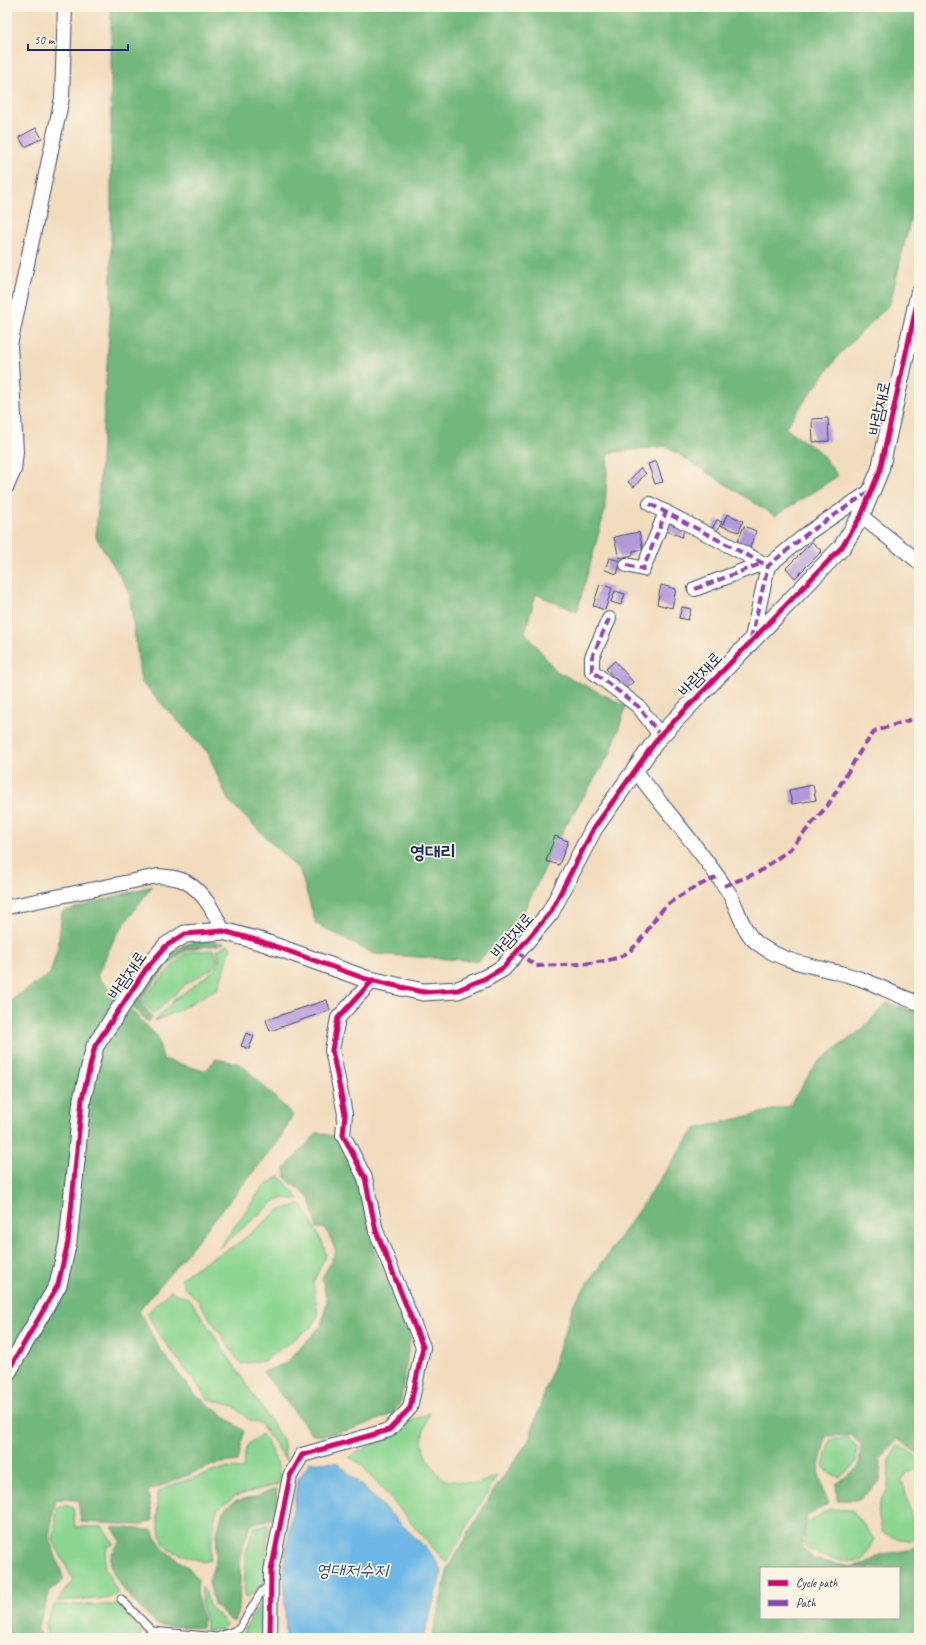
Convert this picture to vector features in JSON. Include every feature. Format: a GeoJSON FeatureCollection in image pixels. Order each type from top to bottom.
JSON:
{"type":"FeatureCollection","features":[{"type":"Feature","properties":{"kind":"street"},"geometry":{"type":"LineString","coordinates":[[7,486],[14,470],[16,452],[10,344],[62,98],[65,7]]}},
{"type":"Feature","properties":{"kind":"street","name":"바람재로"},"geometry":{"type":"LineString","coordinates":[[7,1373],[58,1285],[68,1242],[82,1099],[95,1046],[146,969],[166,946],[185,934],[223,931],[263,942],[373,980],[423,992],[458,990],[503,968],[550,913],[594,828],[660,735],[842,547],[861,516],[880,470],[919,294]]}},
{"type":"Feature","properties":{"kind":"street"},"geometry":{"type":"LineString","coordinates":[[695,590],[766,564],[808,533],[872,490]]}},
{"type":"Feature","properties":{"kind":"street"},"geometry":{"type":"LineString","coordinates":[[650,504],[766,564]]}},
{"type":"Feature","properties":{"kind":"street"},"geometry":{"type":"LineString","coordinates":[[627,565],[643,569],[666,512]]}},
{"type":"Feature","properties":{"kind":"street"},"geometry":{"type":"LineString","coordinates":[[861,516],[919,562]]}},
{"type":"Feature","properties":{"kind":"street"},"geometry":{"type":"LineString","coordinates":[[751,642],[766,564]]}},
{"type":"Feature","properties":{"kind":"street"},"geometry":{"type":"LineString","coordinates":[[609,619],[592,657],[592,671],[639,707],[660,735]]}},
{"type":"Feature","properties":{"kind":"street"},"geometry":{"type":"LineString","coordinates":[[635,770],[728,892],[738,908],[746,932],[758,943],[784,958],[865,981],[900,997],[919,1003]]}},
{"type":"Feature","properties":{"kind":"street"},"geometry":{"type":"LineString","coordinates":[[7,907],[158,876],[186,882],[210,904],[223,931]]}},
{"type":"Feature","properties":{"kind":"street"},"geometry":{"type":"LineString","coordinates":[[270,1638],[271,1571],[290,1476],[302,1455],[389,1430],[410,1408],[423,1347],[376,1231],[365,1178],[343,1135],[344,1114],[332,1050],[338,1018],[373,980]]}},
{"type":"Feature","properties":{"kind":"lane"},"geometry":{"type":"LineString","coordinates":[[121,1599],[152,1631],[216,1637],[239,1629],[262,1591],[271,1584]]}},
{"type":"Feature","properties":{"kind":"lane"},"geometry":{"type":"LineString","coordinates":[[146,1638],[152,1631]]}},
{"type":"Feature","properties":{"kind":"green space"},"geometry":{"type":"Polygon","coordinates":[[[111,7],[919,7],[919,183],[890,304],[838,356],[785,428],[820,452],[838,476],[775,516],[666,446],[608,453],[605,510],[577,612],[536,594],[525,632],[556,671],[626,706],[611,752],[566,825],[518,923],[478,961],[374,954],[316,924],[300,871],[228,800],[208,753],[141,682],[129,591],[96,537],[111,302],[111,7]]]}},
{"type":"Feature","properties":{"kind":"green space"},"geometry":{"type":"Polygon","coordinates":[[[152,886],[115,937],[97,976],[157,1036],[163,1059],[204,1071],[216,1059],[241,1064],[293,1115],[278,1142],[139,1311],[159,1348],[194,1394],[244,1431],[238,1461],[216,1464],[148,1491],[153,1520],[142,1525],[81,1522],[78,1500],[56,1499],[49,1537],[64,1580],[50,1591],[37,1630],[43,1638],[7,1638],[7,1003],[50,974],[58,947],[62,912],[152,886]]]}},
{"type":"Feature","properties":{"kind":"green space"},"geometry":{"type":"Polygon","coordinates":[[[198,940],[224,943],[215,946],[187,950],[169,965],[139,1000],[152,1017],[148,1022],[131,1005],[168,955],[182,946],[198,940]]]}},
{"type":"Feature","properties":{"kind":"green space"},"geometry":{"type":"Polygon","coordinates":[[[228,944],[231,948],[218,988],[173,1013],[155,1021],[175,999],[215,970],[219,963],[217,950],[228,944]]]}},
{"type":"Feature","properties":{"kind":"green space"},"geometry":{"type":"Polygon","coordinates":[[[214,950],[217,961],[212,969],[187,983],[154,1014],[141,1000],[183,955],[193,951],[214,950]]]}},
{"type":"Feature","properties":{"kind":"green space"},"geometry":{"type":"Polygon","coordinates":[[[887,1003],[919,1013],[919,1454],[897,1439],[881,1457],[880,1481],[859,1500],[837,1500],[836,1484],[859,1467],[861,1445],[851,1435],[826,1436],[818,1471],[828,1504],[807,1516],[801,1546],[813,1559],[850,1567],[870,1562],[879,1555],[919,1548],[919,1638],[432,1638],[448,1568],[492,1493],[529,1440],[574,1303],[695,1129],[789,1106],[817,1063],[861,1030],[887,1003]]]}},
{"type":"Feature","properties":{"kind":"green space"},"geometry":{"type":"Polygon","coordinates":[[[318,1132],[335,1137],[359,1183],[374,1251],[411,1332],[401,1401],[392,1414],[353,1429],[321,1436],[311,1433],[263,1372],[286,1363],[321,1326],[327,1301],[322,1279],[336,1251],[326,1229],[317,1228],[310,1199],[286,1178],[285,1168],[318,1132]]]}},
{"type":"Feature","properties":{"kind":"green space"},"geometry":{"type":"Polygon","coordinates":[[[280,1176],[300,1200],[285,1198],[275,1201],[219,1248],[263,1187],[280,1176]]]}},
{"type":"Feature","properties":{"kind":"green space"},"geometry":{"type":"Polygon","coordinates":[[[302,1204],[323,1244],[326,1255],[313,1283],[318,1316],[312,1326],[264,1361],[241,1364],[196,1298],[184,1287],[181,1278],[203,1263],[239,1243],[279,1210],[302,1204]]]}},
{"type":"Feature","properties":{"kind":"green space"},"geometry":{"type":"Polygon","coordinates":[[[170,1291],[190,1299],[283,1440],[286,1461],[261,1424],[249,1420],[234,1406],[208,1399],[157,1332],[147,1313],[170,1291]]]}},
{"type":"Feature","properties":{"kind":"green space"},"geometry":{"type":"Polygon","coordinates":[[[430,1413],[423,1433],[422,1441],[426,1456],[444,1480],[476,1484],[497,1476],[446,1563],[361,1464],[349,1457],[375,1443],[389,1438],[412,1420],[430,1413]]]}},
{"type":"Feature","properties":{"kind":"green space"},"geometry":{"type":"Polygon","coordinates":[[[262,1434],[277,1464],[279,1471],[279,1484],[235,1496],[217,1509],[213,1526],[210,1560],[203,1562],[169,1550],[163,1543],[158,1524],[157,1493],[169,1486],[225,1468],[243,1469],[244,1456],[249,1444],[262,1434]]]}},
{"type":"Feature","properties":{"kind":"green space"},"geometry":{"type":"Polygon","coordinates":[[[847,1437],[857,1446],[856,1463],[840,1477],[830,1474],[823,1466],[830,1440],[847,1437]]]}},
{"type":"Feature","properties":{"kind":"green space"},"geometry":{"type":"Polygon","coordinates":[[[898,1446],[919,1458],[919,1469],[906,1473],[902,1480],[917,1537],[914,1541],[895,1538],[882,1532],[878,1512],[881,1499],[888,1489],[889,1460],[898,1446]]]}},
{"type":"Feature","properties":{"kind":"green space"},"geometry":{"type":"Polygon","coordinates":[[[276,1488],[278,1509],[275,1518],[251,1524],[241,1551],[239,1606],[235,1621],[231,1621],[214,1604],[209,1581],[216,1559],[217,1533],[223,1511],[234,1501],[254,1497],[276,1488]]]}},
{"type":"Feature","properties":{"kind":"green space"},"geometry":{"type":"Polygon","coordinates":[[[58,1506],[73,1506],[75,1527],[103,1527],[114,1544],[107,1547],[104,1566],[118,1593],[110,1598],[57,1601],[73,1580],[53,1540],[58,1506]]]}},
{"type":"Feature","properties":{"kind":"green space"},"geometry":{"type":"Polygon","coordinates":[[[829,1509],[852,1510],[874,1539],[863,1560],[847,1561],[824,1557],[810,1550],[804,1545],[806,1524],[829,1509]]]}},
{"type":"Feature","properties":{"kind":"green space"},"geometry":{"type":"Polygon","coordinates":[[[268,1525],[264,1583],[246,1598],[244,1596],[246,1552],[254,1527],[268,1525]]]}},
{"type":"Feature","properties":{"kind":"green space"},"geometry":{"type":"Polygon","coordinates":[[[112,1527],[152,1530],[163,1549],[189,1568],[198,1579],[197,1597],[203,1619],[202,1628],[158,1625],[135,1603],[120,1584],[111,1565],[111,1556],[121,1541],[112,1527]]]}},
{"type":"Feature","properties":{"kind":"green space"},"geometry":{"type":"Polygon","coordinates":[[[202,1587],[206,1592],[209,1605],[225,1622],[226,1625],[221,1630],[206,1630],[206,1622],[201,1602],[202,1587]]]}},
{"type":"Feature","properties":{"kind":"green space"},"geometry":{"type":"Polygon","coordinates":[[[264,1597],[264,1638],[240,1638],[264,1597]]]}},
{"type":"Feature","properties":{"kind":"green space"},"geometry":{"type":"Polygon","coordinates":[[[54,1605],[119,1605],[142,1632],[138,1638],[48,1638],[45,1625],[54,1605]]]}},
{"type":"Feature","properties":{"kind":"water","name":"영대저수지"},"geometry":{"type":"Polygon","coordinates":[[[310,1462],[338,1463],[430,1552],[442,1571],[423,1638],[286,1638],[284,1565],[298,1480],[310,1462]]]}},
{"type":"Feature","properties":{"kind":"building"},"geometry":{"type":"Polygon","coordinates":[[[36,128],[42,138],[25,147],[19,137],[36,128]]]}},
{"type":"Feature","properties":{"kind":"building"},"geometry":{"type":"Polygon","coordinates":[[[828,418],[829,441],[813,442],[812,419],[828,418]]]}},
{"type":"Feature","properties":{"kind":"building"},"geometry":{"type":"Polygon","coordinates":[[[656,461],[663,482],[655,484],[648,464],[656,461]]]}},
{"type":"Feature","properties":{"kind":"building"},"geometry":{"type":"Polygon","coordinates":[[[640,468],[646,473],[634,487],[628,482],[640,468]]]}},
{"type":"Feature","properties":{"kind":"building"},"geometry":{"type":"Polygon","coordinates":[[[727,514],[743,521],[739,532],[722,526],[727,514]]]}},
{"type":"Feature","properties":{"kind":"building"},"geometry":{"type":"Polygon","coordinates":[[[717,520],[722,522],[716,533],[711,530],[717,520]]]}},
{"type":"Feature","properties":{"kind":"building"},"geometry":{"type":"Polygon","coordinates":[[[666,522],[684,529],[682,537],[664,530],[666,522]]]}},
{"type":"Feature","properties":{"kind":"building"},"geometry":{"type":"Polygon","coordinates":[[[744,526],[756,531],[749,550],[736,545],[744,526]]]}},
{"type":"Feature","properties":{"kind":"building"},"geometry":{"type":"Polygon","coordinates":[[[639,532],[643,549],[633,551],[633,555],[619,558],[614,537],[639,532]]]}},
{"type":"Feature","properties":{"kind":"building"},"geometry":{"type":"Polygon","coordinates":[[[812,542],[822,551],[795,578],[786,568],[812,542]]]}},
{"type":"Feature","properties":{"kind":"building"},"geometry":{"type":"Polygon","coordinates":[[[609,558],[621,561],[617,574],[605,570],[609,558]]]}},
{"type":"Feature","properties":{"kind":"building"},"geometry":{"type":"Polygon","coordinates":[[[600,584],[612,588],[605,610],[593,606],[600,584]]]}},
{"type":"Feature","properties":{"kind":"building"},"geometry":{"type":"Polygon","coordinates":[[[661,585],[676,589],[672,608],[657,604],[661,585]]]}},
{"type":"Feature","properties":{"kind":"building"},"geometry":{"type":"Polygon","coordinates":[[[615,591],[625,594],[621,605],[611,602],[615,591]]]}},
{"type":"Feature","properties":{"kind":"building"},"geometry":{"type":"Polygon","coordinates":[[[682,607],[691,609],[688,620],[679,618],[682,607]]]}},
{"type":"Feature","properties":{"kind":"building"},"geometry":{"type":"Polygon","coordinates":[[[615,661],[633,682],[625,689],[606,669],[615,661]]]}},
{"type":"Feature","properties":{"kind":"building"},"geometry":{"type":"Polygon","coordinates":[[[813,785],[816,800],[792,804],[789,790],[813,785]]]}},
{"type":"Feature","properties":{"kind":"building"},"geometry":{"type":"Polygon","coordinates":[[[555,836],[568,841],[559,865],[546,861],[555,836]]]}},
{"type":"Feature","properties":{"kind":"building"},"geometry":{"type":"Polygon","coordinates":[[[327,1000],[330,1010],[270,1031],[266,1020],[327,1000]]]}},
{"type":"Feature","properties":{"kind":"building"},"geometry":{"type":"Polygon","coordinates":[[[246,1033],[254,1036],[249,1049],[241,1046],[246,1033]]]}},
{"type":"Feature","properties":{"kind":"marked path"},"geometry":{"type":"LineString","coordinates":[[751,639],[768,566],[808,533],[870,491]]}},
{"type":"Feature","properties":{"kind":"marked path"},"geometry":{"type":"LineString","coordinates":[[650,504],[768,566]]}},
{"type":"Feature","properties":{"kind":"marked path"},"geometry":{"type":"LineString","coordinates":[[627,565],[643,569],[666,512]]}},
{"type":"Feature","properties":{"kind":"marked path"},"geometry":{"type":"LineString","coordinates":[[695,589],[763,563]]}},
{"type":"Feature","properties":{"kind":"marked path"},"geometry":{"type":"LineString","coordinates":[[609,619],[592,657],[592,671],[639,707],[660,735]]}},
{"type":"Feature","properties":{"kind":"marked path"},"geometry":{"type":"LineString","coordinates":[[724,886],[759,872],[790,849],[828,805],[861,750],[875,731],[919,717]]}},
{"type":"Feature","properties":{"kind":"marked path"},"geometry":{"type":"LineString","coordinates":[[517,952],[536,966],[600,962],[619,957],[633,948],[660,912],[672,901],[697,886],[717,877]]}},
{"type":"Feature","properties":{"kind":"cycle path"},"geometry":{"type":"LineString","coordinates":[[7,1373],[58,1285],[68,1242],[82,1099],[95,1046],[146,969],[166,946],[185,934],[223,931],[263,942],[366,979],[423,992],[458,990],[486,978],[503,968],[550,913],[594,828],[658,738],[842,547],[861,516],[880,470],[919,294]]}},
{"type":"Feature","properties":{"kind":"cycle path"},"geometry":{"type":"LineString","coordinates":[[270,1638],[271,1571],[290,1476],[302,1455],[389,1430],[410,1408],[423,1347],[376,1231],[365,1178],[343,1135],[345,1114],[332,1050],[338,1018],[373,980]]}},
{"type":"Feature","properties":{"kind":"district","name":"영대리"},"geometry":{"type":"Point","coordinates":[433,852]}}]}
